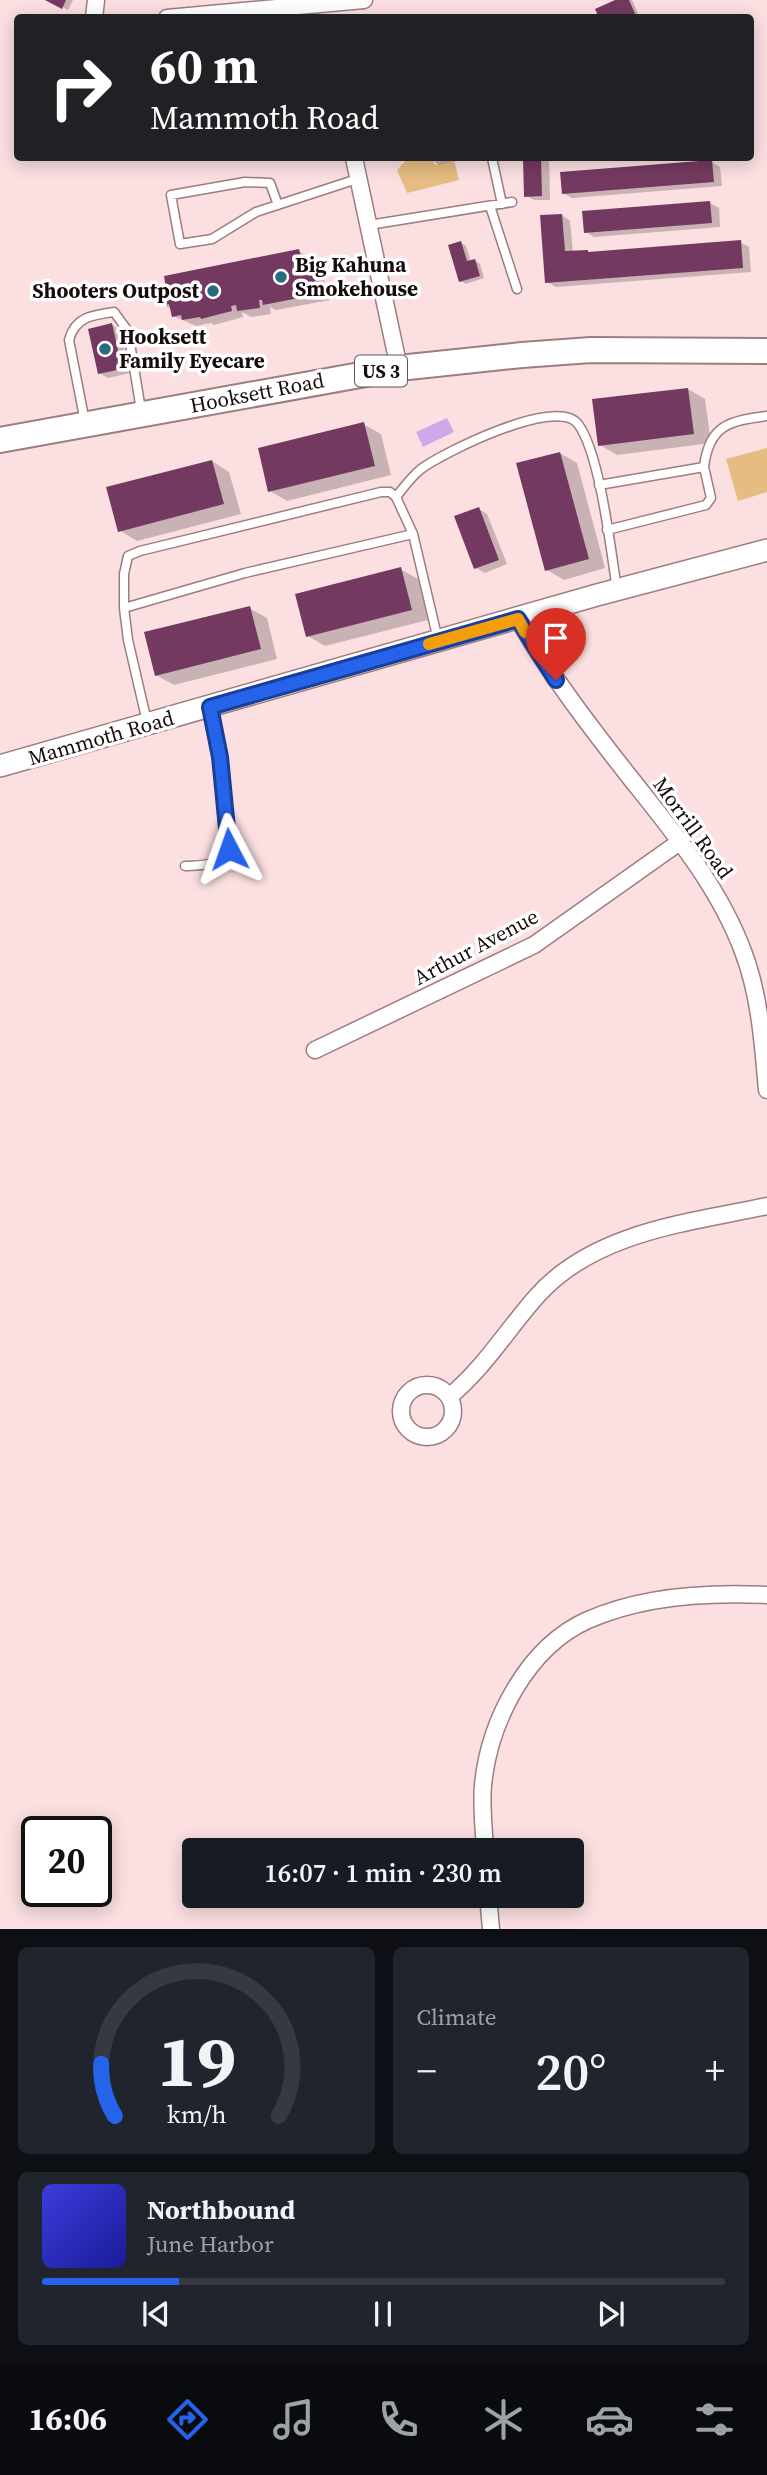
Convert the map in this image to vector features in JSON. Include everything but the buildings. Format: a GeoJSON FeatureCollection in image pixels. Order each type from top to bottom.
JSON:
{"type":"FeatureCollection","features":[{"type":"Feature","properties":{"kind":"main road","name":"Hooksett Road"},"geometry":{"type":"LineString","coordinates":[[0,440],[399,368],[591,350],[767,351]]}},
{"type":"Feature","properties":{"kind":"main road","name":"Mammoth Road"},"geometry":{"type":"LineString","coordinates":[[0,766],[617,590],[767,550]]}},
{"type":"Feature","properties":{"kind":"street"},"geometry":{"type":"LineString","coordinates":[[230,14],[339,7],[364,0]]}},
{"type":"Feature","properties":{"kind":"street"},"geometry":{"type":"LineString","coordinates":[[354,161],[399,368]]}},
{"type":"Feature","properties":{"kind":"street","name":"Morrill Road"},"geometry":{"type":"LineString","coordinates":[[518,619],[542,661],[582,717],[681,841],[715,893],[761,995],[767,1090]]}},
{"type":"Feature","properties":{"kind":"street","name":"Arthur Avenue"},"geometry":{"type":"LineString","coordinates":[[315,1050],[534,945],[681,841]]}},
{"type":"Feature","properties":{"kind":"street"},"geometry":{"type":"LineString","coordinates":[[449,1397],[480,1368],[538,1295],[590,1253],[622,1240],[767,1206]]}},
{"type":"Feature","properties":{"kind":"street"},"geometry":{"type":"LineString","coordinates":[[484,1838],[482,1788],[497,1722],[513,1692],[533,1664],[557,1640],[585,1621],[650,1601],[684,1597],[767,1595]]}},
{"type":"Feature","properties":{"kind":"street"},"geometry":{"type":"LineString","coordinates":[[489,1908],[491,1929]]}},
{"type":"Feature","properties":{"kind":"lane"},"geometry":{"type":"LineString","coordinates":[[493,161],[502,204]]}},
{"type":"Feature","properties":{"kind":"lane"},"geometry":{"type":"LineString","coordinates":[[278,205],[270,183],[245,182],[171,195],[180,244],[212,239],[256,212],[278,205],[357,179]]}},
{"type":"Feature","properties":{"kind":"lane"},"geometry":{"type":"LineString","coordinates":[[369,225],[512,202]]}},
{"type":"Feature","properties":{"kind":"lane"},"geometry":{"type":"LineString","coordinates":[[490,206],[517,289]]}},
{"type":"Feature","properties":{"kind":"lane"},"geometry":{"type":"LineString","coordinates":[[86,425],[69,340],[71,330],[77,322],[90,316],[114,312],[128,331],[142,414]]}},
{"type":"Feature","properties":{"kind":"lane"},"geometry":{"type":"LineString","coordinates":[[396,497],[419,471],[489,432],[515,424],[561,416],[570,418],[580,429],[598,485],[617,590]]}},
{"type":"Feature","properties":{"kind":"lane"},"geometry":{"type":"LineString","coordinates":[[607,530],[706,505],[711,498],[704,467],[709,443],[718,430],[742,419],[767,416]]}},
{"type":"Feature","properties":{"kind":"lane"},"geometry":{"type":"LineString","coordinates":[[598,485],[704,467]]}},
{"type":"Feature","properties":{"kind":"lane"},"geometry":{"type":"LineString","coordinates":[[147,725],[128,640],[124,608],[124,574],[128,556],[140,551],[390,492],[396,497],[413,534],[438,642]]}},
{"type":"Feature","properties":{"kind":"lane"},"geometry":{"type":"LineString","coordinates":[[124,608],[245,573],[413,534]]}},
{"type":"Feature","properties":{"kind":"lane"},"geometry":{"type":"LineString","coordinates":[[185,866],[207,865],[221,859],[229,849],[220,757],[210,707]]}},
{"type":"Feature","properties":{"kind":"shaded area"},"geometry":{"type":"Polygon","coordinates":[[[405,161],[433,161],[435,165],[454,161],[459,180],[407,193],[397,170],[405,161]]]}},
{"type":"Feature","properties":{"kind":"shaded area"},"geometry":{"type":"Polygon","coordinates":[[[447,418],[454,432],[423,447],[416,432],[447,418]]]}},
{"type":"Feature","properties":{"kind":"shaded area"},"geometry":{"type":"Polygon","coordinates":[[[767,448],[767,492],[738,501],[726,459],[767,448]]]}},
{"type":"Feature","properties":{"kind":"slow traffic"},"geometry":{"type":"LineString","coordinates":[[429,644],[518,619],[525,632]]}},
{"type":"Feature","properties":{"kind":"place","name":"Big Kahuna Smokehouse"},"geometry":{"type":"Point","coordinates":[281,277]}},
{"type":"Feature","properties":{"kind":"place","name":"Shooters Outpost"},"geometry":{"type":"Point","coordinates":[213,291]}},
{"type":"Feature","properties":{"kind":"place","name":"Hooksett Family Eyecare"},"geometry":{"type":"Point","coordinates":[105,349]}},
{"type":"Feature","properties":{"kind":"route"},"geometry":{"type":"LineString","coordinates":[[229,849],[220,757],[210,707],[518,619],[556,680]]}}]}
